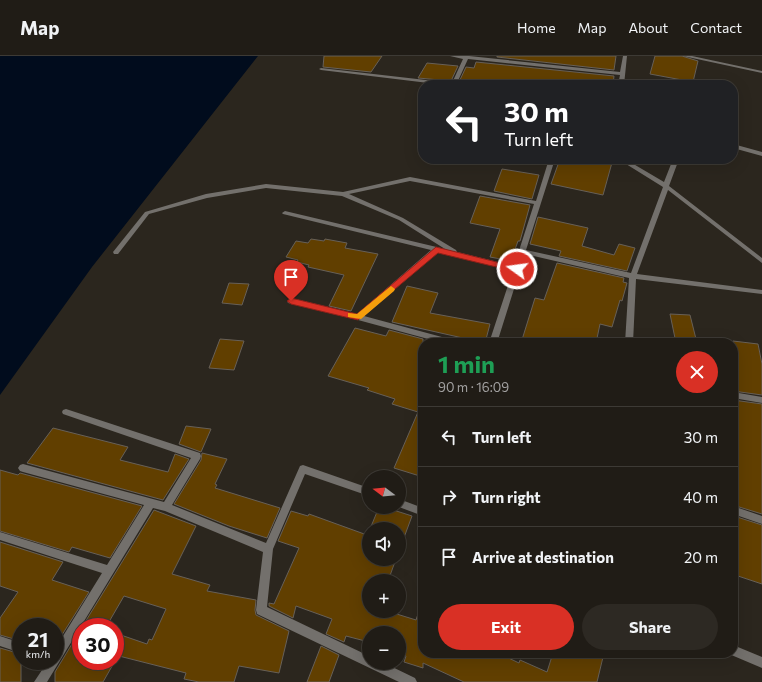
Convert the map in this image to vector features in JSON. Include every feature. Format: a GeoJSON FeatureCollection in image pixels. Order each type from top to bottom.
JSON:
{"type":"FeatureCollection","features":[{"type":"Feature","properties":{"kind":"street"},"geometry":{"type":"LineString","coordinates":[[452,56],[622,74]]}},
{"type":"Feature","properties":{"kind":"street"},"geometry":{"type":"LineString","coordinates":[[621,80],[625,56]]}},
{"type":"Feature","properties":{"kind":"street"},"geometry":{"type":"LineString","coordinates":[[685,56],[762,72]]}},
{"type":"Feature","properties":{"kind":"street"},"geometry":{"type":"LineString","coordinates":[[457,80],[467,57]]}},
{"type":"Feature","properties":{"kind":"street"},"geometry":{"type":"LineString","coordinates":[[321,69],[418,81]]}},
{"type":"Feature","properties":{"kind":"street"},"geometry":{"type":"LineString","coordinates":[[738,147],[762,154]]}},
{"type":"Feature","properties":{"kind":"street"},"geometry":{"type":"LineString","coordinates":[[496,338],[550,164]]}},
{"type":"Feature","properties":{"kind":"street"},"geometry":{"type":"LineString","coordinates":[[629,164],[666,186],[762,260]]}},
{"type":"Feature","properties":{"kind":"street"},"geometry":{"type":"LineString","coordinates":[[629,338],[633,276],[674,164]]}},
{"type":"Feature","properties":{"kind":"street"},"geometry":{"type":"LineString","coordinates":[[343,194],[410,179],[538,203]]}},
{"type":"Feature","properties":{"kind":"street"},"geometry":{"type":"LineString","coordinates":[[116,252],[147,213],[206,196],[266,186],[343,194],[401,219],[460,256]]}},
{"type":"Feature","properties":{"kind":"street"},"geometry":{"type":"LineString","coordinates":[[285,213],[517,269]]}},
{"type":"Feature","properties":{"kind":"street"},"geometry":{"type":"LineString","coordinates":[[358,317],[436,250]]}},
{"type":"Feature","properties":{"kind":"street"},"geometry":{"type":"LineString","coordinates":[[523,251],[633,276],[762,292]]}},
{"type":"Feature","properties":{"kind":"street"},"geometry":{"type":"LineString","coordinates":[[291,301],[358,317],[435,338]]}},
{"type":"Feature","properties":{"kind":"street"},"geometry":{"type":"LineString","coordinates":[[738,396],[762,400]]}},
{"type":"Feature","properties":{"kind":"street"},"geometry":{"type":"LineString","coordinates":[[66,412],[197,456],[166,506]]}},
{"type":"Feature","properties":{"kind":"street"},"geometry":{"type":"LineString","coordinates":[[23,468],[166,506],[268,549]]}},
{"type":"Feature","properties":{"kind":"street"},"geometry":{"type":"LineString","coordinates":[[362,490],[304,469],[268,549],[261,610],[362,658]]}},
{"type":"Feature","properties":{"kind":"street"},"geometry":{"type":"LineString","coordinates":[[64,644],[151,502]]}},
{"type":"Feature","properties":{"kind":"street"},"geometry":{"type":"LineString","coordinates":[[406,506],[418,510]]}},
{"type":"Feature","properties":{"kind":"street"},"geometry":{"type":"LineString","coordinates":[[738,512],[762,520]]}},
{"type":"Feature","properties":{"kind":"street"},"geometry":{"type":"LineString","coordinates":[[0,536],[109,570]]}},
{"type":"Feature","properties":{"kind":"street"},"geometry":{"type":"LineString","coordinates":[[0,641],[12,645]]}},
{"type":"Feature","properties":{"kind":"street"},"geometry":{"type":"LineString","coordinates":[[738,652],[762,663]]}},
{"type":"Feature","properties":{"kind":"street"},"geometry":{"type":"LineString","coordinates":[[40,682],[48,670]]}},
{"type":"Feature","properties":{"kind":"street"},"geometry":{"type":"LineString","coordinates":[[386,670],[411,682]]}},
{"type":"Feature","properties":{"kind":"water"},"geometry":{"type":"Polygon","coordinates":[[[0,56],[258,56],[92,267],[0,395],[0,56]]]}},
{"type":"Feature","properties":{"kind":"building"},"geometry":{"type":"Polygon","coordinates":[[[324,56],[382,56],[371,72],[323,67],[324,56]]]}},
{"type":"Feature","properties":{"kind":"building"},"geometry":{"type":"Polygon","coordinates":[[[497,56],[616,56],[614,70],[497,56]]]}},
{"type":"Feature","properties":{"kind":"building"},"geometry":{"type":"Polygon","coordinates":[[[655,56],[682,56],[698,61],[693,80],[682,80],[650,74],[655,56]]]}},
{"type":"Feature","properties":{"kind":"building"},"geometry":{"type":"Polygon","coordinates":[[[476,62],[614,76],[614,80],[460,80],[466,67],[474,68],[476,62]]]}},
{"type":"Feature","properties":{"kind":"building"},"geometry":{"type":"Polygon","coordinates":[[[427,63],[458,66],[451,80],[418,78],[427,63]]]}},
{"type":"Feature","properties":{"kind":"building"},"geometry":{"type":"Polygon","coordinates":[[[558,164],[612,164],[603,195],[551,184],[558,164]]]}},
{"type":"Feature","properties":{"kind":"building"},"geometry":{"type":"Polygon","coordinates":[[[502,169],[539,175],[532,199],[494,191],[502,169]]]}},
{"type":"Feature","properties":{"kind":"building"},"geometry":{"type":"Polygon","coordinates":[[[480,196],[530,205],[520,241],[518,241],[511,261],[490,257],[500,229],[470,223],[480,196]]]}},
{"type":"Feature","properties":{"kind":"building"},"geometry":{"type":"Polygon","coordinates":[[[538,217],[588,228],[582,246],[614,255],[619,244],[635,248],[627,271],[559,256],[561,251],[530,244],[538,217]]]}},
{"type":"Feature","properties":{"kind":"building"},"geometry":{"type":"Polygon","coordinates":[[[311,239],[324,241],[325,239],[347,243],[345,248],[378,254],[351,311],[329,306],[344,275],[308,267],[309,265],[286,257],[296,241],[308,243],[311,239]]]}},
{"type":"Feature","properties":{"kind":"building"},"geometry":{"type":"Polygon","coordinates":[[[557,263],[624,278],[623,282],[627,283],[612,327],[600,324],[597,338],[523,338],[535,298],[544,300],[557,263]]]}},
{"type":"Feature","properties":{"kind":"building"},"geometry":{"type":"Polygon","coordinates":[[[229,283],[249,284],[242,305],[222,303],[229,283]]]}},
{"type":"Feature","properties":{"kind":"building"},"geometry":{"type":"Polygon","coordinates":[[[407,286],[438,293],[430,313],[490,324],[486,338],[463,338],[392,322],[407,286]]]}},
{"type":"Feature","properties":{"kind":"building"},"geometry":{"type":"Polygon","coordinates":[[[670,314],[690,315],[696,338],[675,338],[670,314]]]}},
{"type":"Feature","properties":{"kind":"building"},"geometry":{"type":"Polygon","coordinates":[[[355,328],[386,336],[389,330],[419,338],[418,338],[418,412],[392,404],[395,399],[367,390],[369,388],[328,376],[355,328]]]}},
{"type":"Feature","properties":{"kind":"building"},"geometry":{"type":"Polygon","coordinates":[[[220,339],[244,341],[234,370],[209,368],[220,339]]]}},
{"type":"Feature","properties":{"kind":"building"},"geometry":{"type":"Polygon","coordinates":[[[738,342],[758,344],[762,364],[762,395],[738,392],[738,342]]]}},
{"type":"Feature","properties":{"kind":"building"},"geometry":{"type":"Polygon","coordinates":[[[738,401],[762,404],[762,514],[738,507],[738,401]]]}},
{"type":"Feature","properties":{"kind":"building"},"geometry":{"type":"Polygon","coordinates":[[[418,412],[418,475],[406,472],[406,470],[394,468],[418,412]]]}},
{"type":"Feature","properties":{"kind":"building"},"geometry":{"type":"Polygon","coordinates":[[[186,426],[211,429],[201,452],[179,444],[186,426]]]}},
{"type":"Feature","properties":{"kind":"building"},"geometry":{"type":"Polygon","coordinates":[[[53,428],[128,447],[120,460],[168,472],[175,454],[189,459],[163,500],[27,463],[53,428]]]}},
{"type":"Feature","properties":{"kind":"building"},"geometry":{"type":"Polygon","coordinates":[[[202,453],[227,459],[215,484],[217,485],[215,488],[280,508],[267,538],[229,526],[174,504],[201,460],[202,453]]]}},
{"type":"Feature","properties":{"kind":"building"},"geometry":{"type":"Polygon","coordinates":[[[0,470],[18,475],[20,473],[142,506],[110,558],[72,547],[69,552],[0,531],[0,470]]]}},
{"type":"Feature","properties":{"kind":"building"},"geometry":{"type":"Polygon","coordinates":[[[154,510],[196,526],[172,574],[210,585],[207,591],[256,600],[256,615],[289,631],[279,673],[239,666],[234,682],[199,682],[184,679],[186,673],[124,657],[124,636],[147,644],[149,639],[152,640],[166,609],[124,596],[111,618],[88,618],[154,510]]]}},
{"type":"Feature","properties":{"kind":"building"},"geometry":{"type":"Polygon","coordinates":[[[291,511],[308,516],[309,514],[362,533],[362,566],[393,566],[391,574],[362,574],[362,618],[406,617],[416,620],[418,614],[418,658],[508,658],[519,663],[520,660],[547,672],[551,658],[603,658],[597,682],[464,682],[423,663],[423,668],[406,663],[406,626],[362,626],[362,640],[346,636],[344,642],[326,634],[332,619],[296,606],[293,618],[269,606],[269,603],[274,604],[299,548],[278,541],[291,511]]]}},
{"type":"Feature","properties":{"kind":"building"},"geometry":{"type":"Polygon","coordinates":[[[376,514],[406,514],[412,516],[406,532],[406,522],[373,522],[376,514]]]}},
{"type":"Feature","properties":{"kind":"building"},"geometry":{"type":"Polygon","coordinates":[[[738,517],[762,525],[762,584],[738,576],[738,517]]]}},
{"type":"Feature","properties":{"kind":"building"},"geometry":{"type":"Polygon","coordinates":[[[0,542],[63,562],[52,580],[89,592],[64,632],[64,618],[12,618],[12,638],[0,635],[0,618],[18,592],[0,586],[0,542]]]}},
{"type":"Feature","properties":{"kind":"building"},"geometry":{"type":"Polygon","coordinates":[[[72,644],[72,670],[110,670],[103,682],[55,682],[56,670],[64,670],[64,657],[72,644]]]}},
{"type":"Feature","properties":{"kind":"building"},"geometry":{"type":"Polygon","coordinates":[[[321,646],[339,655],[329,682],[307,682],[321,646]]]}},
{"type":"Feature","properties":{"kind":"building"},"geometry":{"type":"Polygon","coordinates":[[[0,648],[12,651],[12,670],[21,670],[21,682],[0,682],[0,648]]]}},
{"type":"Feature","properties":{"kind":"slow traffic"},"geometry":{"type":"LineString","coordinates":[[351,315],[358,317],[391,289]]}},
{"type":"Feature","properties":{"kind":"route"},"geometry":{"type":"LineString","coordinates":[[291,301],[358,317],[436,250],[517,269]]}}]}
